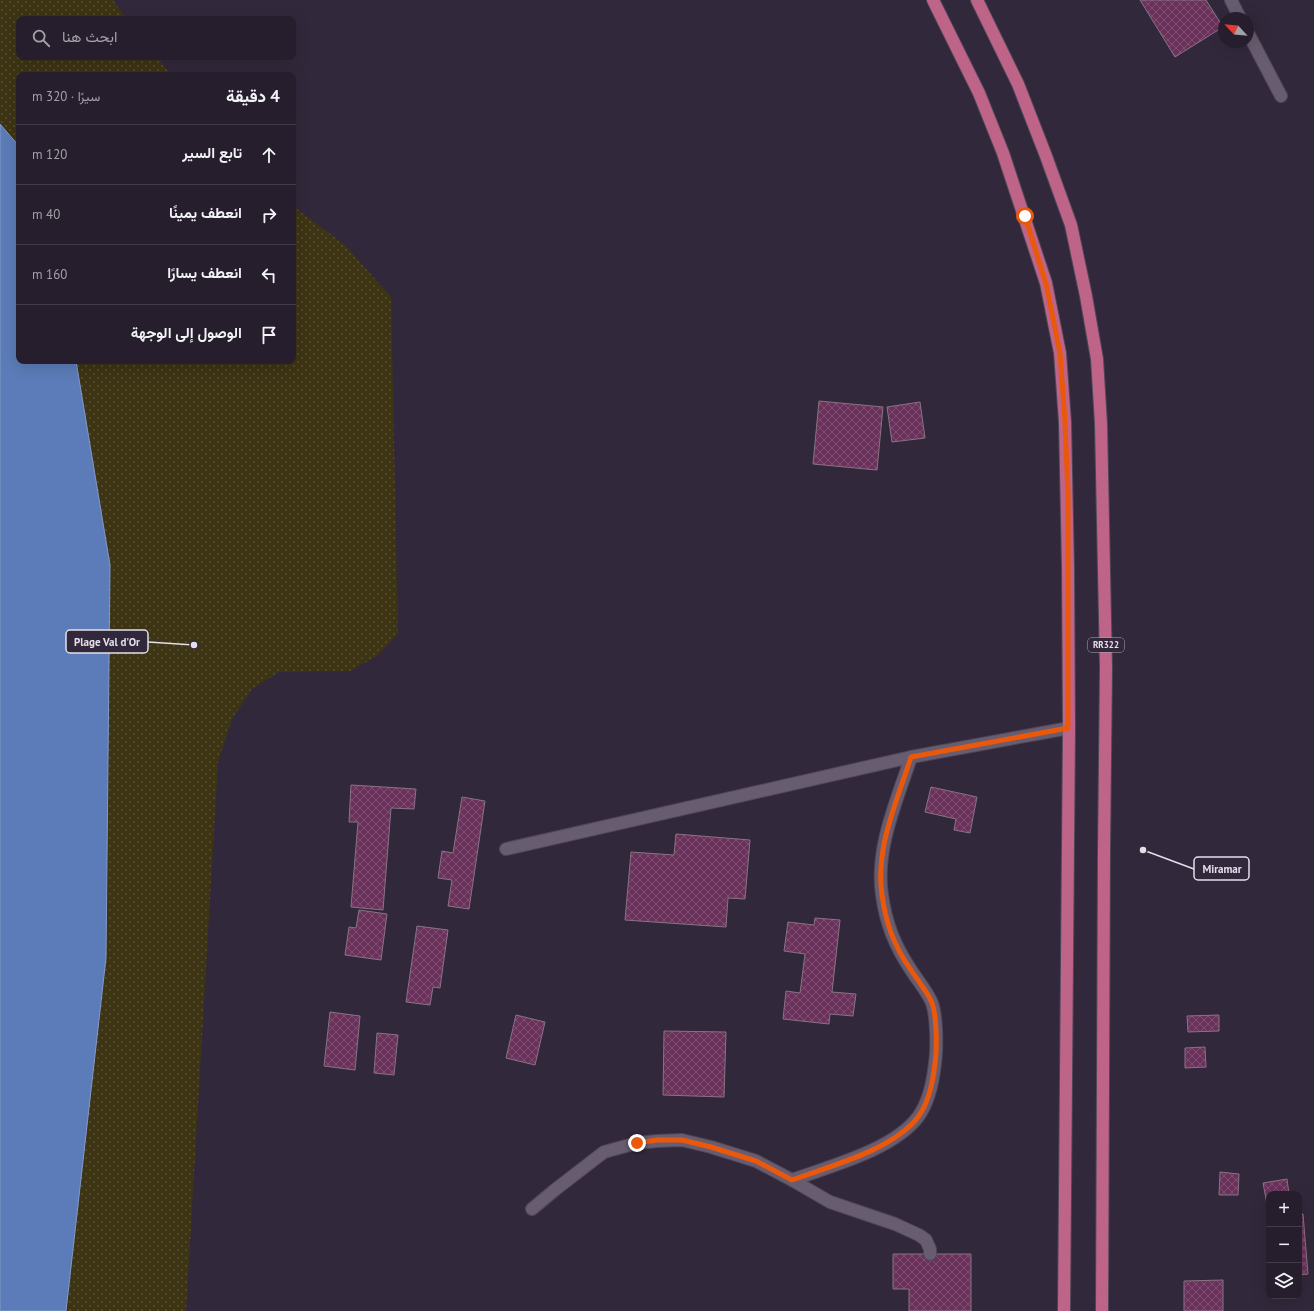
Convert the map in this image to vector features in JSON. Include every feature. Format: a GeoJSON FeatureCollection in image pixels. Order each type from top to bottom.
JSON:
{"type":"FeatureCollection","features":[{"type":"Feature","properties":{"kind":"main road"},"geometry":{"type":"LineString","coordinates":[[933,0],[979,92],[1003,153],[1046,284],[1060,353],[1068,494],[1064,1311]]}},
{"type":"Feature","properties":{"kind":"main road","name":"RR322"},"geometry":{"type":"LineString","coordinates":[[977,0],[1018,84],[1071,225],[1086,296],[1097,359],[1101,424],[1106,668],[1102,1311]]}},
{"type":"Feature","properties":{"kind":"street"},"geometry":{"type":"LineString","coordinates":[[1231,0],[1237,12]]}},
{"type":"Feature","properties":{"kind":"street"},"geometry":{"type":"LineString","coordinates":[[1254,44],[1281,96]]}},
{"type":"Feature","properties":{"kind":"street"},"geometry":{"type":"LineString","coordinates":[[506,849],[911,757],[1068,728]]}},
{"type":"Feature","properties":{"kind":"street"},"geometry":{"type":"LineString","coordinates":[[792,1180],[872,1150],[896,1138],[909,1128],[918,1116],[925,1104],[933,1082],[936,1055],[935,1021],[932,1004],[925,990],[897,949],[889,929],[882,894],[880,868],[885,836],[911,757]]}},
{"type":"Feature","properties":{"kind":"street"},"geometry":{"type":"LineString","coordinates":[[532,1209],[556,1188],[604,1152],[637,1143],[657,1140],[682,1140],[756,1161],[830,1202],[895,1224],[919,1235],[926,1240],[930,1249],[930,1254]]}},
{"type":"Feature","properties":{"kind":"sand"},"geometry":{"type":"Polygon","coordinates":[[[0,0],[113,0],[125,16],[16,16],[16,60],[159,60],[169,72],[16,72],[16,364],[296,364],[296,208],[345,245],[391,297],[398,634],[377,656],[350,671],[279,672],[252,689],[232,719],[218,762],[186,1311],[0,1311],[0,0]]]}},
{"type":"Feature","properties":{"kind":"water"},"geometry":{"type":"Polygon","coordinates":[[[0,124],[16,143],[16,364],[76,364],[110,565],[106,958],[66,1311],[0,1311],[0,124]]]}},
{"type":"Feature","properties":{"kind":"building"},"geometry":{"type":"Polygon","coordinates":[[[1140,0],[1206,0],[1218,19],[1218,30],[1175,57],[1140,0]]]}},
{"type":"Feature","properties":{"kind":"building"},"geometry":{"type":"Polygon","coordinates":[[[819,401],[883,407],[877,470],[813,464],[819,401]]]}},
{"type":"Feature","properties":{"kind":"building"},"geometry":{"type":"Polygon","coordinates":[[[920,402],[925,438],[892,442],[887,407],[920,402]]]}},
{"type":"Feature","properties":{"kind":"building"},"geometry":{"type":"Polygon","coordinates":[[[351,785],[416,789],[414,809],[391,808],[383,910],[351,907],[358,822],[349,822],[351,785]]]}},
{"type":"Feature","properties":{"kind":"building"},"geometry":{"type":"Polygon","coordinates":[[[931,787],[977,797],[970,833],[954,830],[956,819],[925,812],[931,787]]]}},
{"type":"Feature","properties":{"kind":"building"},"geometry":{"type":"Polygon","coordinates":[[[462,797],[485,801],[469,909],[448,906],[452,880],[438,878],[442,851],[453,853],[462,797]]]}},
{"type":"Feature","properties":{"kind":"building"},"geometry":{"type":"Polygon","coordinates":[[[676,834],[750,840],[745,899],[728,898],[726,927],[625,920],[631,852],[674,855],[676,834]]]}},
{"type":"Feature","properties":{"kind":"building"},"geometry":{"type":"Polygon","coordinates":[[[359,910],[387,914],[381,960],[345,955],[349,927],[356,928],[359,910]]]}},
{"type":"Feature","properties":{"kind":"building"},"geometry":{"type":"Polygon","coordinates":[[[815,918],[840,920],[832,992],[856,994],[853,1016],[830,1014],[829,1024],[783,1019],[786,991],[800,993],[805,954],[784,951],[788,922],[814,925],[815,918]]]}},
{"type":"Feature","properties":{"kind":"building"},"geometry":{"type":"Polygon","coordinates":[[[417,926],[448,930],[440,988],[433,987],[430,1005],[406,1002],[417,926]]]}},
{"type":"Feature","properties":{"kind":"building"},"geometry":{"type":"Polygon","coordinates":[[[330,1012],[360,1016],[355,1070],[324,1066],[330,1012]]]}},
{"type":"Feature","properties":{"kind":"building"},"geometry":{"type":"Polygon","coordinates":[[[516,1015],[545,1022],[535,1065],[506,1058],[516,1015]]]}},
{"type":"Feature","properties":{"kind":"building"},"geometry":{"type":"Polygon","coordinates":[[[1219,1015],[1219,1031],[1188,1032],[1187,1016],[1219,1015]]]}},
{"type":"Feature","properties":{"kind":"building"},"geometry":{"type":"Polygon","coordinates":[[[664,1031],[726,1032],[724,1097],[663,1095],[664,1031]]]}},
{"type":"Feature","properties":{"kind":"building"},"geometry":{"type":"Polygon","coordinates":[[[377,1033],[398,1035],[394,1075],[374,1073],[377,1033]]]}},
{"type":"Feature","properties":{"kind":"building"},"geometry":{"type":"Polygon","coordinates":[[[1205,1047],[1206,1067],[1185,1068],[1185,1048],[1205,1047]]]}},
{"type":"Feature","properties":{"kind":"building"},"geometry":{"type":"Polygon","coordinates":[[[1220,1172],[1239,1174],[1238,1195],[1219,1195],[1220,1172]]]}},
{"type":"Feature","properties":{"kind":"building"},"geometry":{"type":"Polygon","coordinates":[[[1287,1179],[1289,1191],[1266,1191],[1266,1199],[1263,1183],[1287,1179]]]}},
{"type":"Feature","properties":{"kind":"building"},"geometry":{"type":"Polygon","coordinates":[[[1302,1214],[1303,1214],[1308,1274],[1302,1275],[1302,1214]]]}},
{"type":"Feature","properties":{"kind":"building"},"geometry":{"type":"Polygon","coordinates":[[[893,1254],[971,1254],[971,1311],[909,1311],[909,1289],[893,1289],[893,1254]]]}},
{"type":"Feature","properties":{"kind":"building"},"geometry":{"type":"Polygon","coordinates":[[[1223,1280],[1223,1311],[1184,1311],[1184,1281],[1223,1280]]]}},
{"type":"Feature","properties":{"kind":"place","name":"Plage Val d'Or"},"geometry":{"type":"Point","coordinates":[194,645]}},
{"type":"Feature","properties":{"kind":"place","name":"Miramar"},"geometry":{"type":"Point","coordinates":[1143,850]}},
{"type":"Feature","properties":{"kind":"route"},"geometry":{"type":"LineString","coordinates":[[637,1143],[657,1140],[682,1140],[756,1161],[792,1180],[872,1150],[896,1138],[909,1128],[925,1104],[933,1082],[936,1055],[935,1021],[932,1004],[925,990],[897,949],[889,929],[882,894],[880,868],[885,836],[911,757],[1068,728],[1068,494],[1060,353],[1046,284],[1025,216]]}}]}
